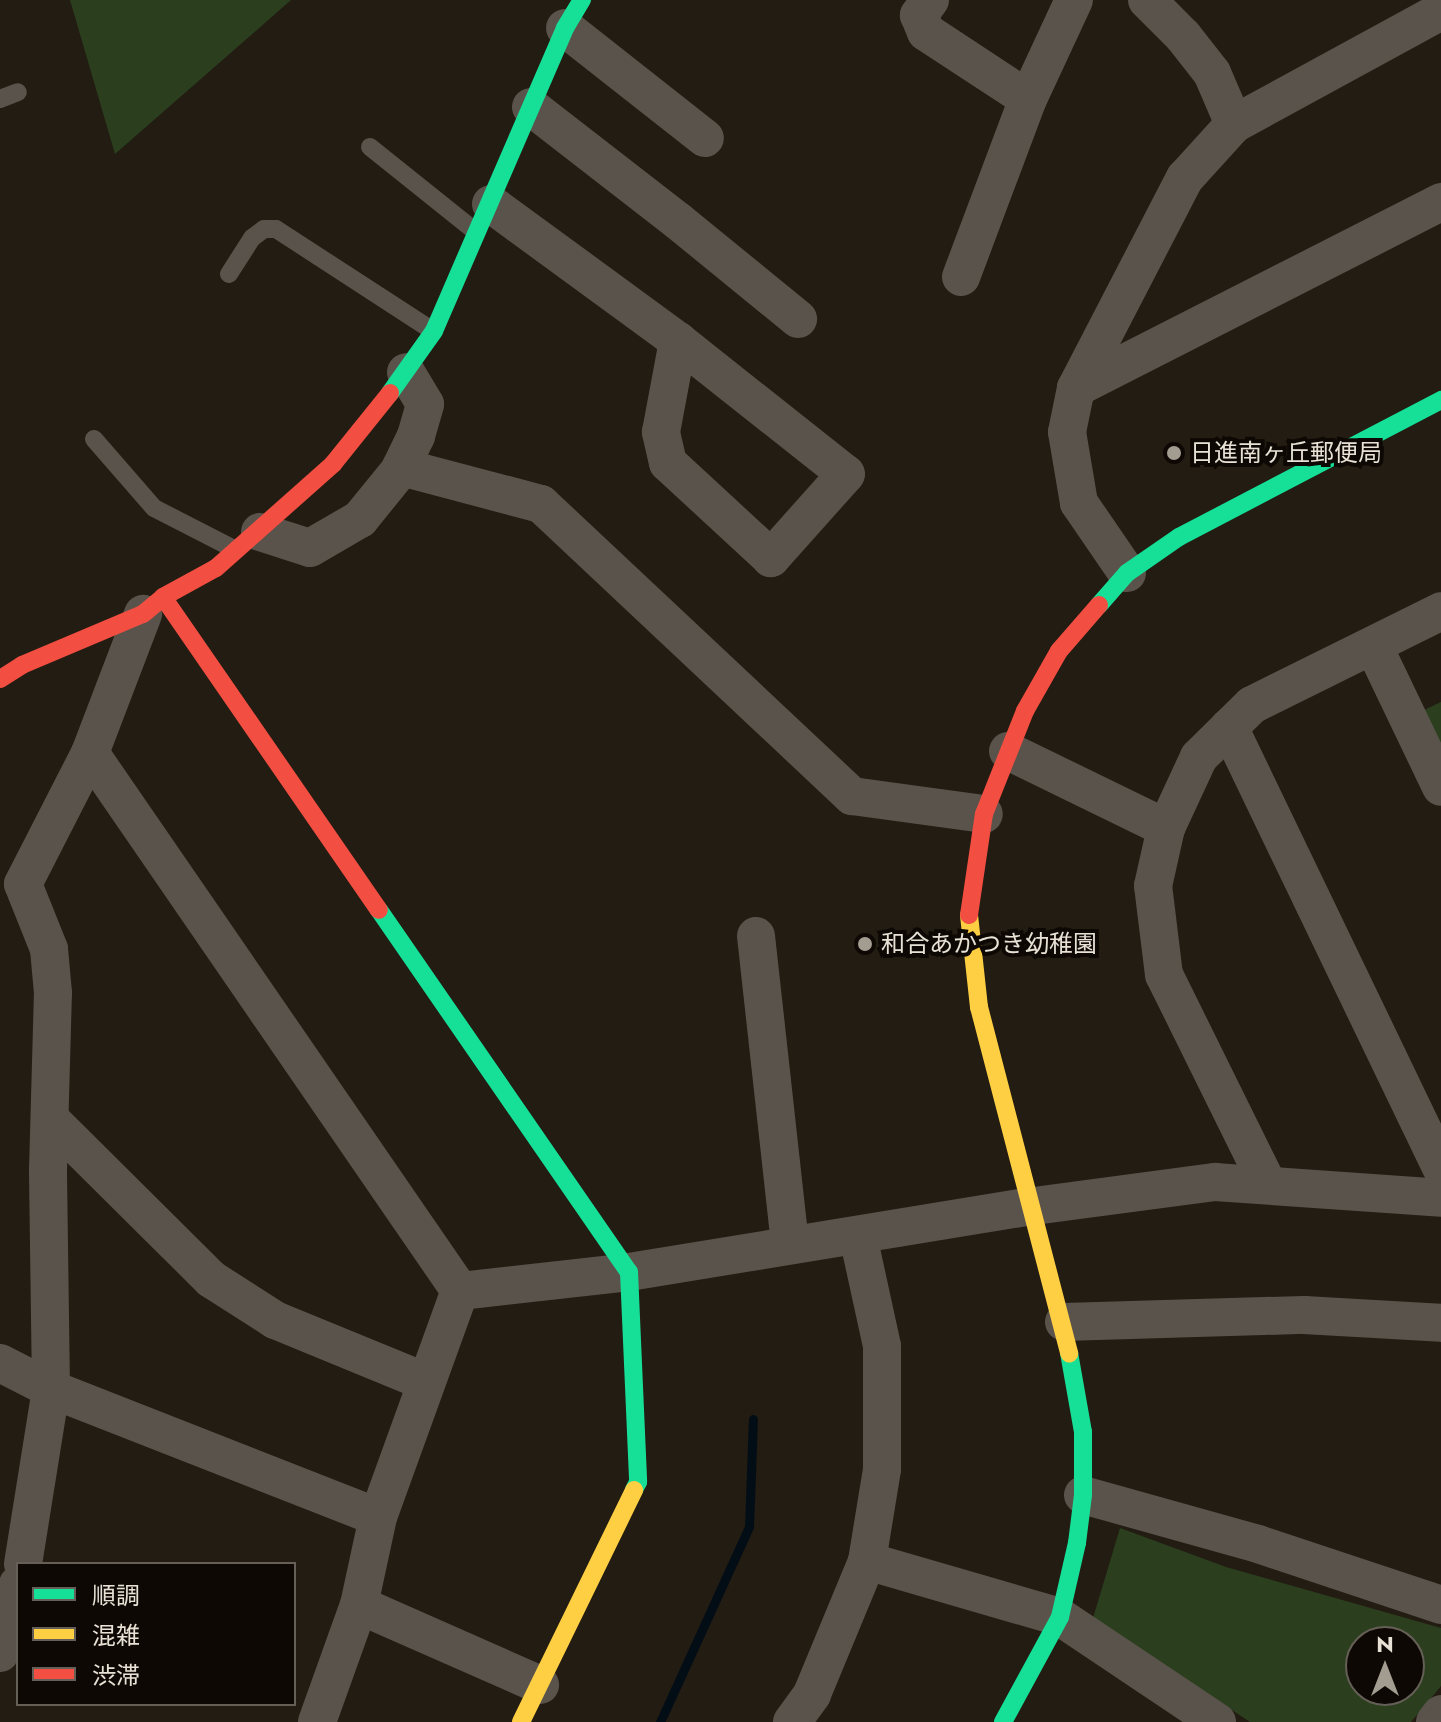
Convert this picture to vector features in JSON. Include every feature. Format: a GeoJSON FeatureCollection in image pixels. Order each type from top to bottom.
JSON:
{"type":"FeatureCollection","features":[{"type":"Feature","properties":{"kind":"street"},"geometry":{"type":"LineString","coordinates":[[930,0],[919,15],[926,32],[1028,99]]}},
{"type":"Feature","properties":{"kind":"street"},"geometry":{"type":"LineString","coordinates":[[961,277],[1028,99],[1074,0]]}},
{"type":"Feature","properties":{"kind":"street"},"geometry":{"type":"LineString","coordinates":[[1147,0],[1183,36],[1212,73],[1234,124]]}},
{"type":"Feature","properties":{"kind":"street"},"geometry":{"type":"LineString","coordinates":[[1127,573],[1079,503],[1067,432],[1076,388],[1185,178],[1234,124],[1441,11]]}},
{"type":"Feature","properties":{"kind":"street"},"geometry":{"type":"LineString","coordinates":[[7,665],[153,606],[216,568],[250,542],[333,464],[406,372],[434,331],[574,14],[705,138]]}},
{"type":"Feature","properties":{"kind":"street"},"geometry":{"type":"LineString","coordinates":[[531,107],[798,319]]}},
{"type":"Feature","properties":{"kind":"street"},"geometry":{"type":"LineString","coordinates":[[1076,388],[1441,202]]}},
{"type":"Feature","properties":{"kind":"street"},"geometry":{"type":"LineString","coordinates":[[485,219],[678,341],[846,474],[771,558],[668,463],[661,432],[678,341]]}},
{"type":"Feature","properties":{"kind":"street"},"geometry":{"type":"LineString","coordinates":[[250,542],[310,548],[360,519],[401,467],[416,436],[425,404],[406,372]]}},
{"type":"Feature","properties":{"kind":"street"},"geometry":{"type":"LineString","coordinates":[[1003,1722],[1060,1617],[1083,1495],[1083,1432],[1064,1322],[979,1007],[969,919],[974,865],[984,814],[1025,711],[1059,651],[1127,573],[1179,537],[1441,401]]}},
{"type":"Feature","properties":{"kind":"street"},"geometry":{"type":"LineString","coordinates":[[401,467],[541,504],[852,796],[984,814]]}},
{"type":"Feature","properties":{"kind":"street"},"geometry":{"type":"LineString","coordinates":[[23,1562],[51,1389],[53,993],[49,949],[23,884],[90,753],[153,606]]}},
{"type":"Feature","properties":{"kind":"street"},"geometry":{"type":"LineString","coordinates":[[153,606],[629,1272],[638,1482],[521,1722]]}},
{"type":"Feature","properties":{"kind":"street"},"geometry":{"type":"LineString","coordinates":[[1268,1185],[1164,975],[1153,886],[1166,828],[1199,757],[1252,705],[1441,611]]}},
{"type":"Feature","properties":{"kind":"street"},"geometry":{"type":"LineString","coordinates":[[1374,647],[1441,787]]}},
{"type":"Feature","properties":{"kind":"street"},"geometry":{"type":"LineString","coordinates":[[1229,727],[1441,1168]]}},
{"type":"Feature","properties":{"kind":"street"},"geometry":{"type":"LineString","coordinates":[[1008,751],[1166,828]]}},
{"type":"Feature","properties":{"kind":"street"},"geometry":{"type":"LineString","coordinates":[[90,753],[460,1291]]}},
{"type":"Feature","properties":{"kind":"street"},"geometry":{"type":"LineString","coordinates":[[756,936],[790,1245]]}},
{"type":"Feature","properties":{"kind":"street"},"geometry":{"type":"LineString","coordinates":[[50,1119],[211,1279],[275,1320],[426,1382]]}},
{"type":"Feature","properties":{"kind":"street"},"geometry":{"type":"LineString","coordinates":[[460,1291],[629,1272],[1034,1206],[1215,1182],[1441,1198]]}},
{"type":"Feature","properties":{"kind":"street"},"geometry":{"type":"LineString","coordinates":[[792,1722],[812,1694],[867,1561],[882,1469],[882,1346],[858,1236]]}},
{"type":"Feature","properties":{"kind":"street"},"geometry":{"type":"LineString","coordinates":[[317,1722],[359,1605],[378,1517],[460,1291]]}},
{"type":"Feature","properties":{"kind":"street"},"geometry":{"type":"LineString","coordinates":[[1064,1322],[1304,1315],[1441,1323]]}},
{"type":"Feature","properties":{"kind":"street"},"geometry":{"type":"LineString","coordinates":[[0,1363],[51,1389],[378,1517]]}},
{"type":"Feature","properties":{"kind":"street"},"geometry":{"type":"LineString","coordinates":[[1083,1495],[1258,1544],[1441,1605]]}},
{"type":"Feature","properties":{"kind":"street"},"geometry":{"type":"LineString","coordinates":[[867,1561],[1060,1617],[1217,1722]]}},
{"type":"Feature","properties":{"kind":"street"},"geometry":{"type":"LineString","coordinates":[[0,1653],[16,1592]]}},
{"type":"Feature","properties":{"kind":"street"},"geometry":{"type":"LineString","coordinates":[[359,1605],[540,1685]]}},
{"type":"Feature","properties":{"kind":"street"},"geometry":{"type":"LineString","coordinates":[[1435,1722],[1441,1714]]}},
{"type":"Feature","properties":{"kind":"lane"},"geometry":{"type":"LineString","coordinates":[[0,99],[18,92]]}},
{"type":"Feature","properties":{"kind":"lane"},"geometry":{"type":"LineString","coordinates":[[370,147],[485,219]]}},
{"type":"Feature","properties":{"kind":"lane"},"geometry":{"type":"LineString","coordinates":[[229,274],[252,238],[264,229],[276,229],[434,331]]}},
{"type":"Feature","properties":{"kind":"lane"},"geometry":{"type":"LineString","coordinates":[[94,439],[154,508],[250,542]]}},
{"type":"Feature","properties":{"kind":"green space"},"geometry":{"type":"Polygon","coordinates":[[[70,0],[291,0],[115,154],[70,0]]]}},
{"type":"Feature","properties":{"kind":"green space"},"geometry":{"type":"Polygon","coordinates":[[[1441,702],[1441,757],[1420,712],[1441,702]]]}},
{"type":"Feature","properties":{"kind":"green space"},"geometry":{"type":"Polygon","coordinates":[[[1120,1528],[1226,1567],[1441,1628],[1441,1686],[1425,1705],[1425,1626],[1345,1626],[1345,1706],[1424,1706],[1411,1722],[1250,1722],[1093,1618],[1120,1528]]]}},
{"type":"Feature","properties":{"kind":"waterway"},"geometry":{"type":"LineString","coordinates":[[660,1722],[749,1527],[753,1419]]}},
{"type":"Feature","properties":{"kind":"traffic: fast"},"geometry":{"type":"LineString","coordinates":[[390,393],[434,331],[565,28],[582,0]]}},
{"type":"Feature","properties":{"kind":"traffic: fast"},"geometry":{"type":"LineString","coordinates":[[1099,605],[1127,573],[1179,537],[1441,400]]}},
{"type":"Feature","properties":{"kind":"traffic: fast"},"geometry":{"type":"LineString","coordinates":[[379,910],[629,1272],[638,1482],[634,1490]]}},
{"type":"Feature","properties":{"kind":"traffic: fast"},"geometry":{"type":"LineString","coordinates":[[1003,1722],[1060,1617],[1077,1543],[1083,1495],[1083,1432],[1069,1353]]}},
{"type":"Feature","properties":{"kind":"traffic: slow"},"geometry":{"type":"LineString","coordinates":[[969,915],[979,1007],[1069,1353]]}},
{"type":"Feature","properties":{"kind":"traffic: slow"},"geometry":{"type":"LineString","coordinates":[[521,1722],[634,1490]]}},
{"type":"Feature","properties":{"kind":"traffic: jam"},"geometry":{"type":"LineString","coordinates":[[0,679],[22,665],[143,614],[163,597],[216,568],[333,464],[390,393]]}},
{"type":"Feature","properties":{"kind":"traffic: jam"},"geometry":{"type":"LineString","coordinates":[[163,597],[379,910]]}},
{"type":"Feature","properties":{"kind":"traffic: jam"},"geometry":{"type":"LineString","coordinates":[[969,915],[984,814],[1025,711],[1059,651],[1099,605]]}},
{"type":"Feature","properties":{"kind":"place","name":"日進南ヶ丘郵便局"},"geometry":{"type":"Point","coordinates":[1174,453]}},
{"type":"Feature","properties":{"kind":"place","name":"和合あかつき幼稚園"},"geometry":{"type":"Point","coordinates":[865,944]}}]}
